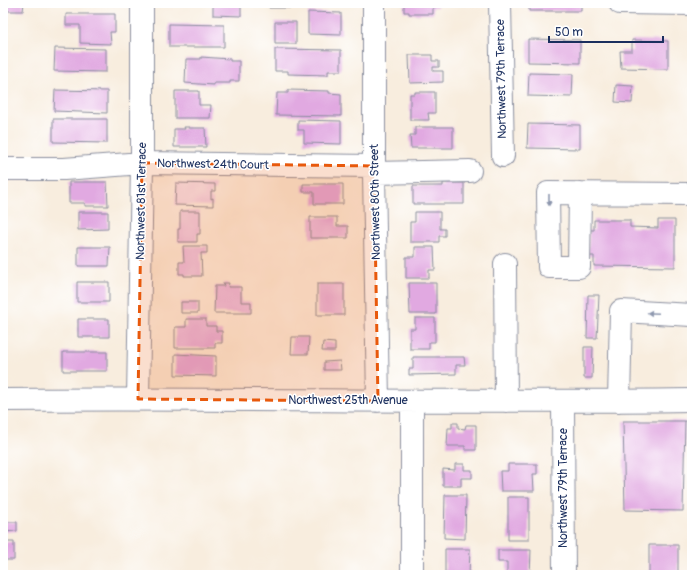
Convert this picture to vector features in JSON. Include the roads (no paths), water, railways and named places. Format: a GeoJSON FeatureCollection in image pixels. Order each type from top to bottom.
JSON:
{"type":"FeatureCollection","features":[{"type":"Feature","properties":{"kind":"street","name":"Northwest 81st Terrace"},"geometry":{"type":"LineString","coordinates":[[138,399],[142,163],[142,3]]}},
{"type":"Feature","properties":{"kind":"street","name":"Northwest 80th Street"},"geometry":{"type":"LineString","coordinates":[[374,3],[374,170],[378,401]]}},
{"type":"Feature","properties":{"kind":"street","name":"Northwest 79th Terrace"},"geometry":{"type":"LineString","coordinates":[[500,3],[503,156]]}},
{"type":"Feature","properties":{"kind":"street"},"geometry":{"type":"LineString","coordinates":[[620,3],[692,4]]}},
{"type":"Feature","properties":{"kind":"street","name":"Northwest 24th Court"},"geometry":{"type":"LineString","coordinates":[[3,169],[64,169],[142,163],[374,170],[470,171]]}},
{"type":"Feature","properties":{"kind":"street"},"geometry":{"type":"LineString","coordinates":[[580,193],[692,194]]}},
{"type":"Feature","properties":{"kind":"street"},"geometry":{"type":"LineString","coordinates":[[505,264],[506,402]]}},
{"type":"Feature","properties":{"kind":"street"},"geometry":{"type":"LineString","coordinates":[[619,401],[621,311],[692,315]]}},
{"type":"Feature","properties":{"kind":"street","name":"Northwest 25th Avenue"},"geometry":{"type":"LineString","coordinates":[[3,400],[138,399],[506,402],[692,400]]}},
{"type":"Feature","properties":{"kind":"street"},"geometry":{"type":"LineString","coordinates":[[412,401],[412,575]]}},
{"type":"Feature","properties":{"kind":"street","name":"Northwest 79th Terrace"},"geometry":{"type":"LineString","coordinates":[[563,402],[564,575]]}}]}
